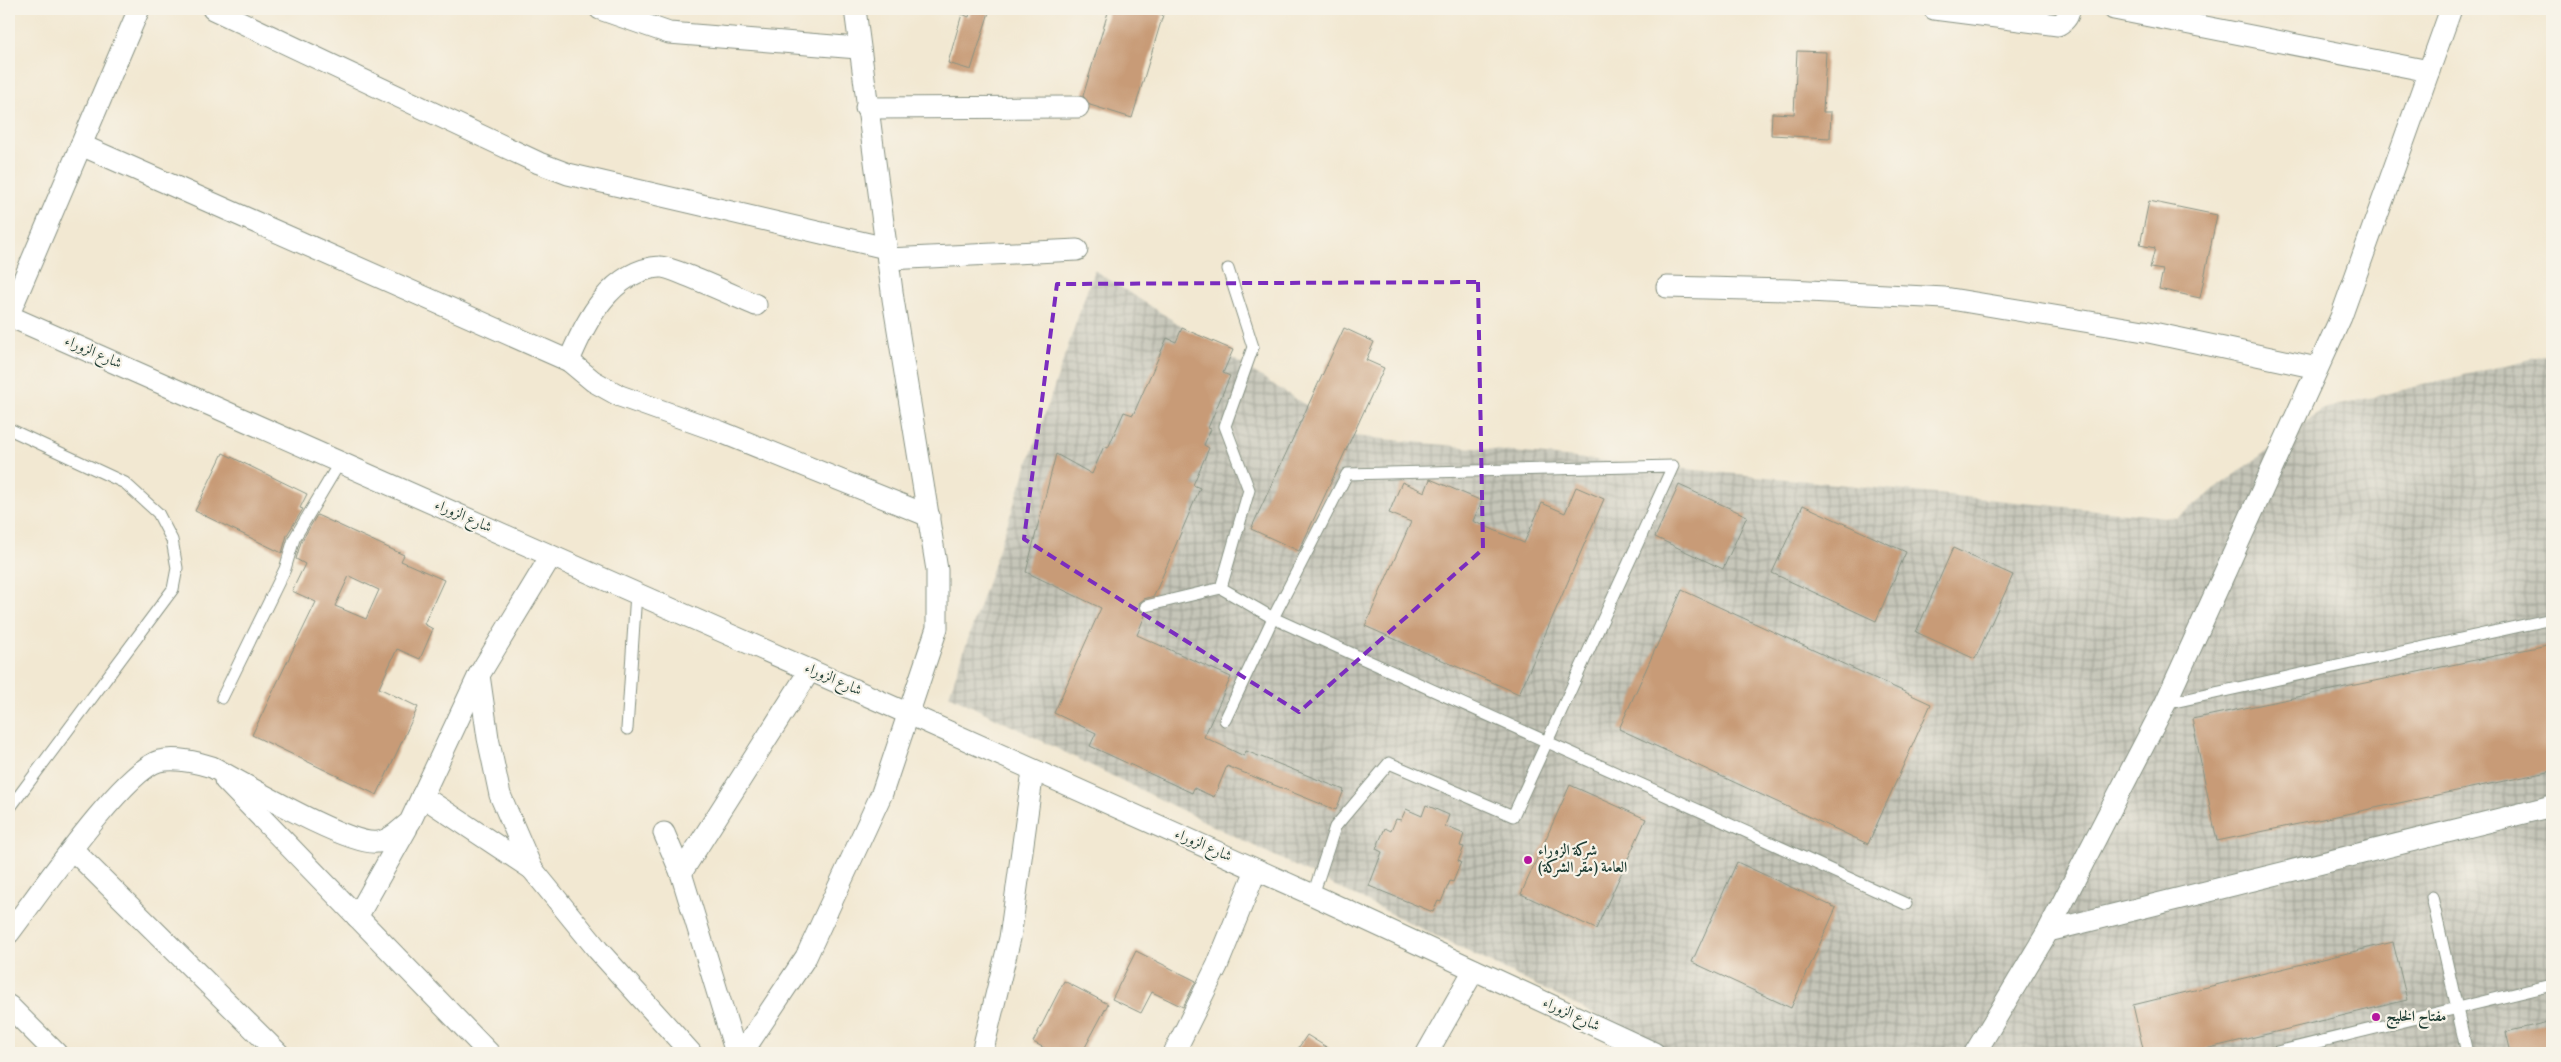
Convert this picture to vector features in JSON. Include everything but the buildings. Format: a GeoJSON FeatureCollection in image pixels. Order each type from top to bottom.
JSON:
{"type":"FeatureCollection","features":[{"type":"Feature","properties":{"kind":"street"},"geometry":{"type":"LineString","coordinates":[[9,315],[139,9]]}},
{"type":"Feature","properties":{"kind":"street"},"geometry":{"type":"LineString","coordinates":[[213,9],[539,164],[568,174],[887,253],[1077,250]]}},
{"type":"Feature","properties":{"kind":"street"},"geometry":{"type":"LineString","coordinates":[[600,9],[669,33],[858,48]]}},
{"type":"Feature","properties":{"kind":"street"},"geometry":{"type":"LineString","coordinates":[[742,1053],[806,957],[882,793],[910,714],[937,628],[937,570],[887,253],[858,48],[855,9]]}},
{"type":"Feature","properties":{"kind":"street"},"geometry":{"type":"LineString","coordinates":[[1934,9],[2058,25],[2065,21],[2069,14],[2069,9]]}},
{"type":"Feature","properties":{"kind":"street"},"geometry":{"type":"LineString","coordinates":[[2114,9],[2429,71]]}},
{"type":"Feature","properties":{"kind":"street"},"geometry":{"type":"LineString","coordinates":[[1975,1053],[2048,931],[2165,704],[2341,317],[2451,9]]}},
{"type":"Feature","properties":{"kind":"street"},"geometry":{"type":"LineString","coordinates":[[866,108],[1078,107]]}},
{"type":"Feature","properties":{"kind":"street"},"geometry":{"type":"LineString","coordinates":[[81,145],[570,361],[593,381],[620,396],[721,432],[929,516]]}},
{"type":"Feature","properties":{"kind":"street"},"geometry":{"type":"LineString","coordinates":[[570,361],[582,329],[613,288],[637,274],[661,267],[756,304]]}},
{"type":"Feature","properties":{"kind":"street"},"geometry":{"type":"LineString","coordinates":[[1667,287],[1789,290],[1945,298],[2144,331],[2317,368]]}},
{"type":"Feature","properties":{"kind":"street","name":"شارع الزوراء"},"geometry":{"type":"LineString","coordinates":[[9,315],[910,714],[1033,771],[1313,895],[1654,1053]]}},
{"type":"Feature","properties":{"kind":"street"},"geometry":{"type":"LineString","coordinates":[[357,917],[410,822],[479,675],[551,556]]}},
{"type":"Feature","properties":{"kind":"street"},"geometry":{"type":"LineString","coordinates":[[681,873],[810,670]]}},
{"type":"Feature","properties":{"kind":"street"},"geometry":{"type":"LineString","coordinates":[[479,675],[488,738],[500,795],[532,869],[598,950],[691,1053]]}},
{"type":"Feature","properties":{"kind":"street"},"geometry":{"type":"LineString","coordinates":[[9,933],[106,807],[143,768],[160,761],[194,761],[212,767],[344,836],[361,841],[379,842],[395,835],[410,822]]}},
{"type":"Feature","properties":{"kind":"street"},"geometry":{"type":"LineString","coordinates":[[212,767],[489,1053]]}},
{"type":"Feature","properties":{"kind":"street"},"geometry":{"type":"LineString","coordinates":[[966,1053],[983,1046],[1010,938],[1033,771]]}},
{"type":"Feature","properties":{"kind":"street"},"geometry":{"type":"LineString","coordinates":[[422,796],[532,869]]}},
{"type":"Feature","properties":{"kind":"street"},"geometry":{"type":"LineString","coordinates":[[2048,931],[2552,806]]}},
{"type":"Feature","properties":{"kind":"street"},"geometry":{"type":"LineString","coordinates":[[664,833],[681,873],[736,1053]]}},
{"type":"Feature","properties":{"kind":"street"},"geometry":{"type":"LineString","coordinates":[[73,850],[278,1053]]}},
{"type":"Feature","properties":{"kind":"street"},"geometry":{"type":"LineString","coordinates":[[1174,1053],[1217,966],[1256,870]]}},
{"type":"Feature","properties":{"kind":"street"},"geometry":{"type":"LineString","coordinates":[[1428,1053],[1474,970]]}},
{"type":"Feature","properties":{"kind":"street"},"geometry":{"type":"LineString","coordinates":[[9,1006],[56,1053]]}},
{"type":"Feature","properties":{"kind":"lane"},"geometry":{"type":"LineString","coordinates":[[1221,588],[1249,490],[1225,426],[1252,347],[1228,269]]}},
{"type":"Feature","properties":{"kind":"lane"},"geometry":{"type":"LineString","coordinates":[[9,429],[125,483],[158,513],[172,540],[177,568],[173,589],[9,809]]}},
{"type":"Feature","properties":{"kind":"lane"},"geometry":{"type":"LineString","coordinates":[[222,698],[285,569],[294,539],[340,462]]}},
{"type":"Feature","properties":{"kind":"lane"},"geometry":{"type":"LineString","coordinates":[[1225,720],[1273,618],[1347,474],[1673,466],[1546,740],[1513,816],[1389,763],[1335,827],[1313,895]]}},
{"type":"Feature","properties":{"kind":"lane"},"geometry":{"type":"LineString","coordinates":[[1146,606],[1221,588],[1273,618],[1906,904]]}},
{"type":"Feature","properties":{"kind":"lane"},"geometry":{"type":"LineString","coordinates":[[627,729],[636,593]]}},
{"type":"Feature","properties":{"kind":"lane"},"geometry":{"type":"LineString","coordinates":[[2165,704],[2552,619]]}},
{"type":"Feature","properties":{"kind":"lane"},"geometry":{"type":"LineString","coordinates":[[2432,897],[2467,1053]]}},
{"type":"Feature","properties":{"kind":"lane"},"geometry":{"type":"LineString","coordinates":[[2273,1053],[2457,1010],[2552,985]]}},
{"type":"Feature","properties":{"kind":"highlighted area"},"geometry":{"type":"Polygon","coordinates":[[[1478,282],[1483,549],[1299,712],[1024,539],[1057,284],[1478,282]]]}},
{"type":"Feature","properties":{"kind":"shaded area"},"geometry":{"type":"Polygon","coordinates":[[[1094,270],[1354,436],[2177,518],[2323,409],[2552,354],[2552,1053],[1673,1053],[949,695],[1094,270]]]}},
{"type":"Feature","properties":{"kind":"place","name":"شركة الزوراء العامة (مقر الشركة)"},"geometry":{"type":"Point","coordinates":[1528,860]}},
{"type":"Feature","properties":{"kind":"place","name":"مفتاح الخليج"},"geometry":{"type":"Point","coordinates":[2376,1017]}}]}
